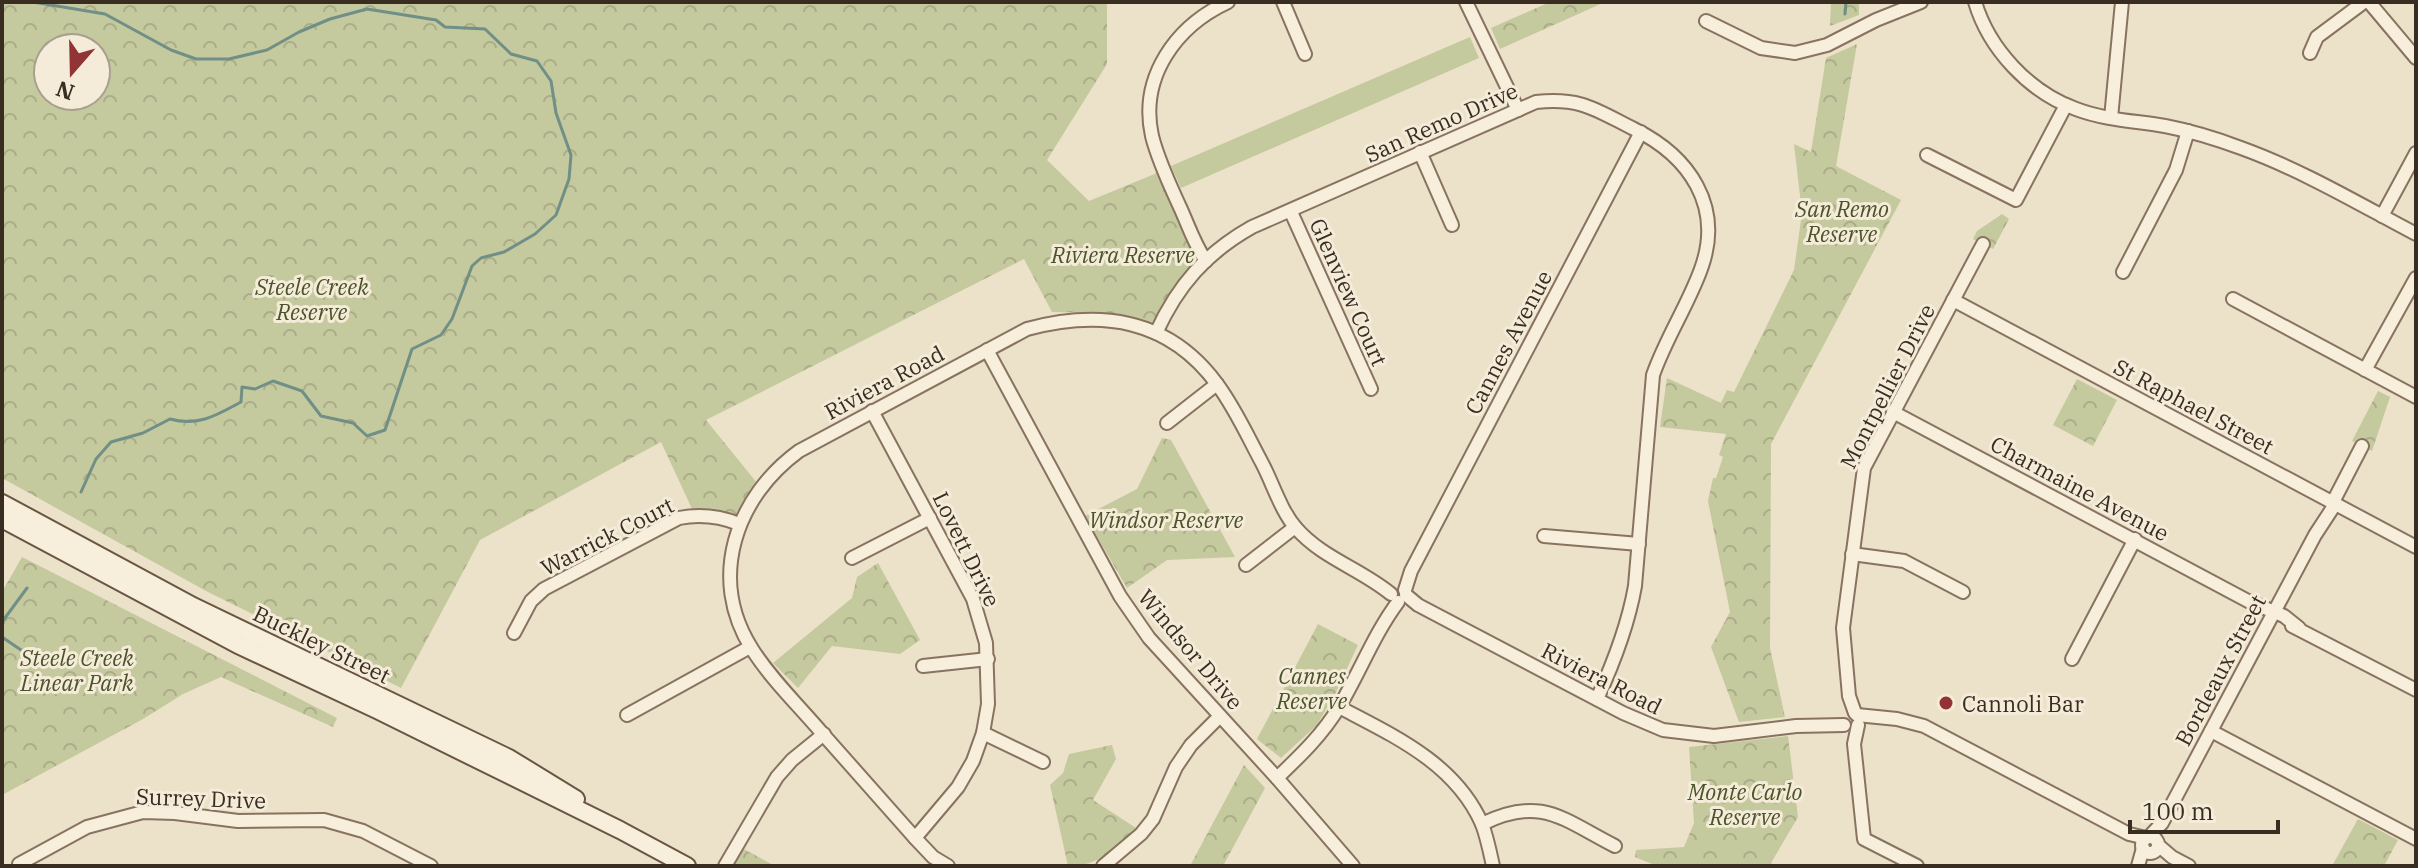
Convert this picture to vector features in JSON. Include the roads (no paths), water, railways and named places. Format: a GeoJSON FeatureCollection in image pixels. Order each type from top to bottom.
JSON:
{"type":"FeatureCollection","features":[{"type":"Feature","properties":{"kind":"main road","name":"Buckley Street"},"geometry":{"type":"LineString","coordinates":[[2,503],[193,606],[509,758],[549,781],[620,830]]}},
{"type":"Feature","properties":{"kind":"main road","name":"Buckley Street"},"geometry":{"type":"LineString","coordinates":[[2,519],[238,645],[620,830],[687,866]]}},
{"type":"Feature","properties":{"kind":"street"},"geometry":{"type":"LineString","coordinates":[[1209,258],[1196,246],[1159,161],[1151,133],[1150,108],[1153,83],[1164,57],[1181,33],[1203,14],[1227,2]]}},
{"type":"Feature","properties":{"kind":"street"},"geometry":{"type":"LineString","coordinates":[[1283,2],[1305,54]]}},
{"type":"Feature","properties":{"kind":"street"},"geometry":{"type":"LineString","coordinates":[[1466,2],[1518,110]]}},
{"type":"Feature","properties":{"kind":"street"},"geometry":{"type":"LineString","coordinates":[[1706,21],[1761,48],[1795,53],[1830,44],[1886,15],[1921,2]]}},
{"type":"Feature","properties":{"kind":"street"},"geometry":{"type":"LineString","coordinates":[[1975,2],[1994,43],[2013,66],[2044,92],[2066,105],[2111,118],[2188,131],[2263,157],[2416,234]]}},
{"type":"Feature","properties":{"kind":"street"},"geometry":{"type":"LineString","coordinates":[[2111,118],[2122,2]]}},
{"type":"Feature","properties":{"kind":"street"},"geometry":{"type":"LineString","coordinates":[[2310,53],[2312,32],[2367,2],[2415,55]]}},
{"type":"Feature","properties":{"kind":"street","name":"San Remo Drive"},"geometry":{"type":"LineString","coordinates":[[1156,333],[1170,301],[1226,242],[1252,227],[1536,102],[1560,99],[1582,102],[1641,132],[1677,156],[1692,174],[1702,196],[1708,223],[1707,248],[1701,270],[1663,346],[1653,375],[1630,614],[1600,701]]}},
{"type":"Feature","properties":{"kind":"street"},"geometry":{"type":"LineString","coordinates":[[1927,155],[2016,200],[2066,105]]}},
{"type":"Feature","properties":{"kind":"street"},"geometry":{"type":"LineString","coordinates":[[2123,272],[2176,170],[2188,131]]}},
{"type":"Feature","properties":{"kind":"street","name":"Cannes Avenue"},"geometry":{"type":"LineString","coordinates":[[1277,778],[1320,734],[1339,707],[1641,132]]}},
{"type":"Feature","properties":{"kind":"street"},"geometry":{"type":"LineString","coordinates":[[1420,152],[1452,225]]}},
{"type":"Feature","properties":{"kind":"street"},"geometry":{"type":"LineString","coordinates":[[2382,216],[2416,153]]}},
{"type":"Feature","properties":{"kind":"street","name":"Glenview Court"},"geometry":{"type":"LineString","coordinates":[[1291,212],[1371,389]]}},
{"type":"Feature","properties":{"kind":"street","name":"Montpellier Drive"},"geometry":{"type":"LineString","coordinates":[[1917,866],[1864,839],[1843,628],[1864,468],[1983,244]]}},
{"type":"Feature","properties":{"kind":"street"},"geometry":{"type":"LineString","coordinates":[[2365,370],[2416,278]]}},
{"type":"Feature","properties":{"kind":"street"},"geometry":{"type":"LineString","coordinates":[[2233,299],[2416,397]]}},
{"type":"Feature","properties":{"kind":"street","name":"St Raphael Street"},"geometry":{"type":"LineString","coordinates":[[1953,300],[2416,547]]}},
{"type":"Feature","properties":{"kind":"street","name":"Riviera Road"},"geometry":{"type":"LineString","coordinates":[[948,866],[933,857],[915,838],[750,647],[740,625],[732,584],[731,563],[739,524],[757,491],[799,451],[1027,329],[1055,321],[1085,318],[1115,319],[1156,333],[1198,361],[1233,407],[1295,527],[1328,556],[1600,701],[1655,728],[1701,736],[1876,718],[1897,719],[1924,726],[2189,866]]}},
{"type":"Feature","properties":{"kind":"street","name":"Windsor Drive"},"geometry":{"type":"LineString","coordinates":[[987,350],[1120,596],[1149,638],[1353,866]]}},
{"type":"Feature","properties":{"kind":"street"},"geometry":{"type":"LineString","coordinates":[[1167,423],[1217,384]]}},
{"type":"Feature","properties":{"kind":"street","name":"Lovett Drive"},"geometry":{"type":"LineString","coordinates":[[872,411],[973,599],[988,659],[988,704],[983,733],[973,761],[958,787],[915,838]]}},
{"type":"Feature","properties":{"kind":"street","name":"Charmaine Avenue"},"geometry":{"type":"LineString","coordinates":[[1893,412],[2416,690]]}},
{"type":"Feature","properties":{"kind":"street","name":"Bordeaux Street"},"geometry":{"type":"LineString","coordinates":[[2139,866],[2272,614],[2332,509],[2362,446]]}},
{"type":"Feature","properties":{"kind":"street","name":"Warrick Court"},"geometry":{"type":"LineString","coordinates":[[514,633],[531,601],[544,589],[679,518],[696,515],[720,517],[739,524]]}},
{"type":"Feature","properties":{"kind":"street"},"geometry":{"type":"LineString","coordinates":[[852,558],[930,518]]}},
{"type":"Feature","properties":{"kind":"street"},"geometry":{"type":"LineString","coordinates":[[1246,565],[1295,527]]}},
{"type":"Feature","properties":{"kind":"street"},"geometry":{"type":"LineString","coordinates":[[1544,536],[1639,544]]}},
{"type":"Feature","properties":{"kind":"street"},"geometry":{"type":"LineString","coordinates":[[2072,659],[2135,539]]}},
{"type":"Feature","properties":{"kind":"street"},"geometry":{"type":"LineString","coordinates":[[1852,554],[1904,561],[1963,592]]}},
{"type":"Feature","properties":{"kind":"street"},"geometry":{"type":"LineString","coordinates":[[627,715],[750,647]]}},
{"type":"Feature","properties":{"kind":"street"},"geometry":{"type":"LineString","coordinates":[[923,666],[988,659]]}},
{"type":"Feature","properties":{"kind":"street"},"geometry":{"type":"LineString","coordinates":[[1339,707],[1400,739],[1446,772],[1482,824],[1493,866]]}},
{"type":"Feature","properties":{"kind":"street"},"geometry":{"type":"LineString","coordinates":[[1103,866],[1121,854],[1153,819],[1176,767],[1191,745],[1220,716]]}},
{"type":"Feature","properties":{"kind":"street"},"geometry":{"type":"LineString","coordinates":[[2211,731],[2416,839]]}},
{"type":"Feature","properties":{"kind":"street"},"geometry":{"type":"LineString","coordinates":[[983,733],[1043,762]]}},
{"type":"Feature","properties":{"kind":"street"},"geometry":{"type":"LineString","coordinates":[[725,866],[777,777],[792,760],[824,734]]}},
{"type":"Feature","properties":{"kind":"street"},"geometry":{"type":"LineString","coordinates":[[1482,824],[1507,812],[1530,809],[1546,812],[1615,846]]}},
{"type":"Feature","properties":{"kind":"street","name":"Surrey Drive"},"geometry":{"type":"LineString","coordinates":[[19,864],[87,827],[143,812],[238,821],[324,820],[363,831],[431,866]]}},
{"type":"Feature","properties":{"kind":"waterway"},"geometry":{"type":"LineString","coordinates":[[33,2],[105,14],[171,50],[196,59],[229,59],[267,50],[330,19],[367,9],[436,20],[445,27],[485,29],[511,54],[537,61],[551,81],[556,113],[571,155],[569,179],[556,215],[535,234],[504,252],[481,258],[472,266],[452,319],[441,335],[412,349],[385,430],[367,436],[353,423],[321,416],[302,391],[273,381],[255,389],[242,387],[241,402],[215,415],[190,422],[170,419],[143,433],[111,442],[96,459],[81,492]]}},
{"type":"Feature","properties":{"kind":"waterway"},"geometry":{"type":"LineString","coordinates":[[1845,14],[1846,2]]}},
{"type":"Feature","properties":{"kind":"waterway"},"geometry":{"type":"LineString","coordinates":[[2,622],[27,588]]}},
{"type":"Feature","properties":{"kind":"waterway"},"geometry":{"type":"LineString","coordinates":[[2,637],[21,650],[51,654],[66,662]]}},
{"type":"Feature","properties":{"kind":"place","name":"Cannoli Bar"},"geometry":{"type":"Point","coordinates":[1946,703]}},
{"type":"Feature","properties":{"kind":"park label","name":"San Remo Reserve"},"geometry":{"type":"Point","coordinates":[1842,220]}},
{"type":"Feature","properties":{"kind":"park label","name":"Riviera Reserve"},"geometry":{"type":"Point","coordinates":[1123,254]}},
{"type":"Feature","properties":{"kind":"park label","name":"Steele Creek Reserve"},"geometry":{"type":"Point","coordinates":[312,298]}},
{"type":"Feature","properties":{"kind":"park label","name":"Windsor Reserve"},"geometry":{"type":"Point","coordinates":[1166,519]}},
{"type":"Feature","properties":{"kind":"park label","name":"Steele Creek Linear Park"},"geometry":{"type":"Point","coordinates":[77,670]}},
{"type":"Feature","properties":{"kind":"park label","name":"Cannes Reserve"},"geometry":{"type":"Point","coordinates":[1312,688]}},
{"type":"Feature","properties":{"kind":"park label","name":"Monte Carlo Reserve"},"geometry":{"type":"Point","coordinates":[1745,804]}}]}
